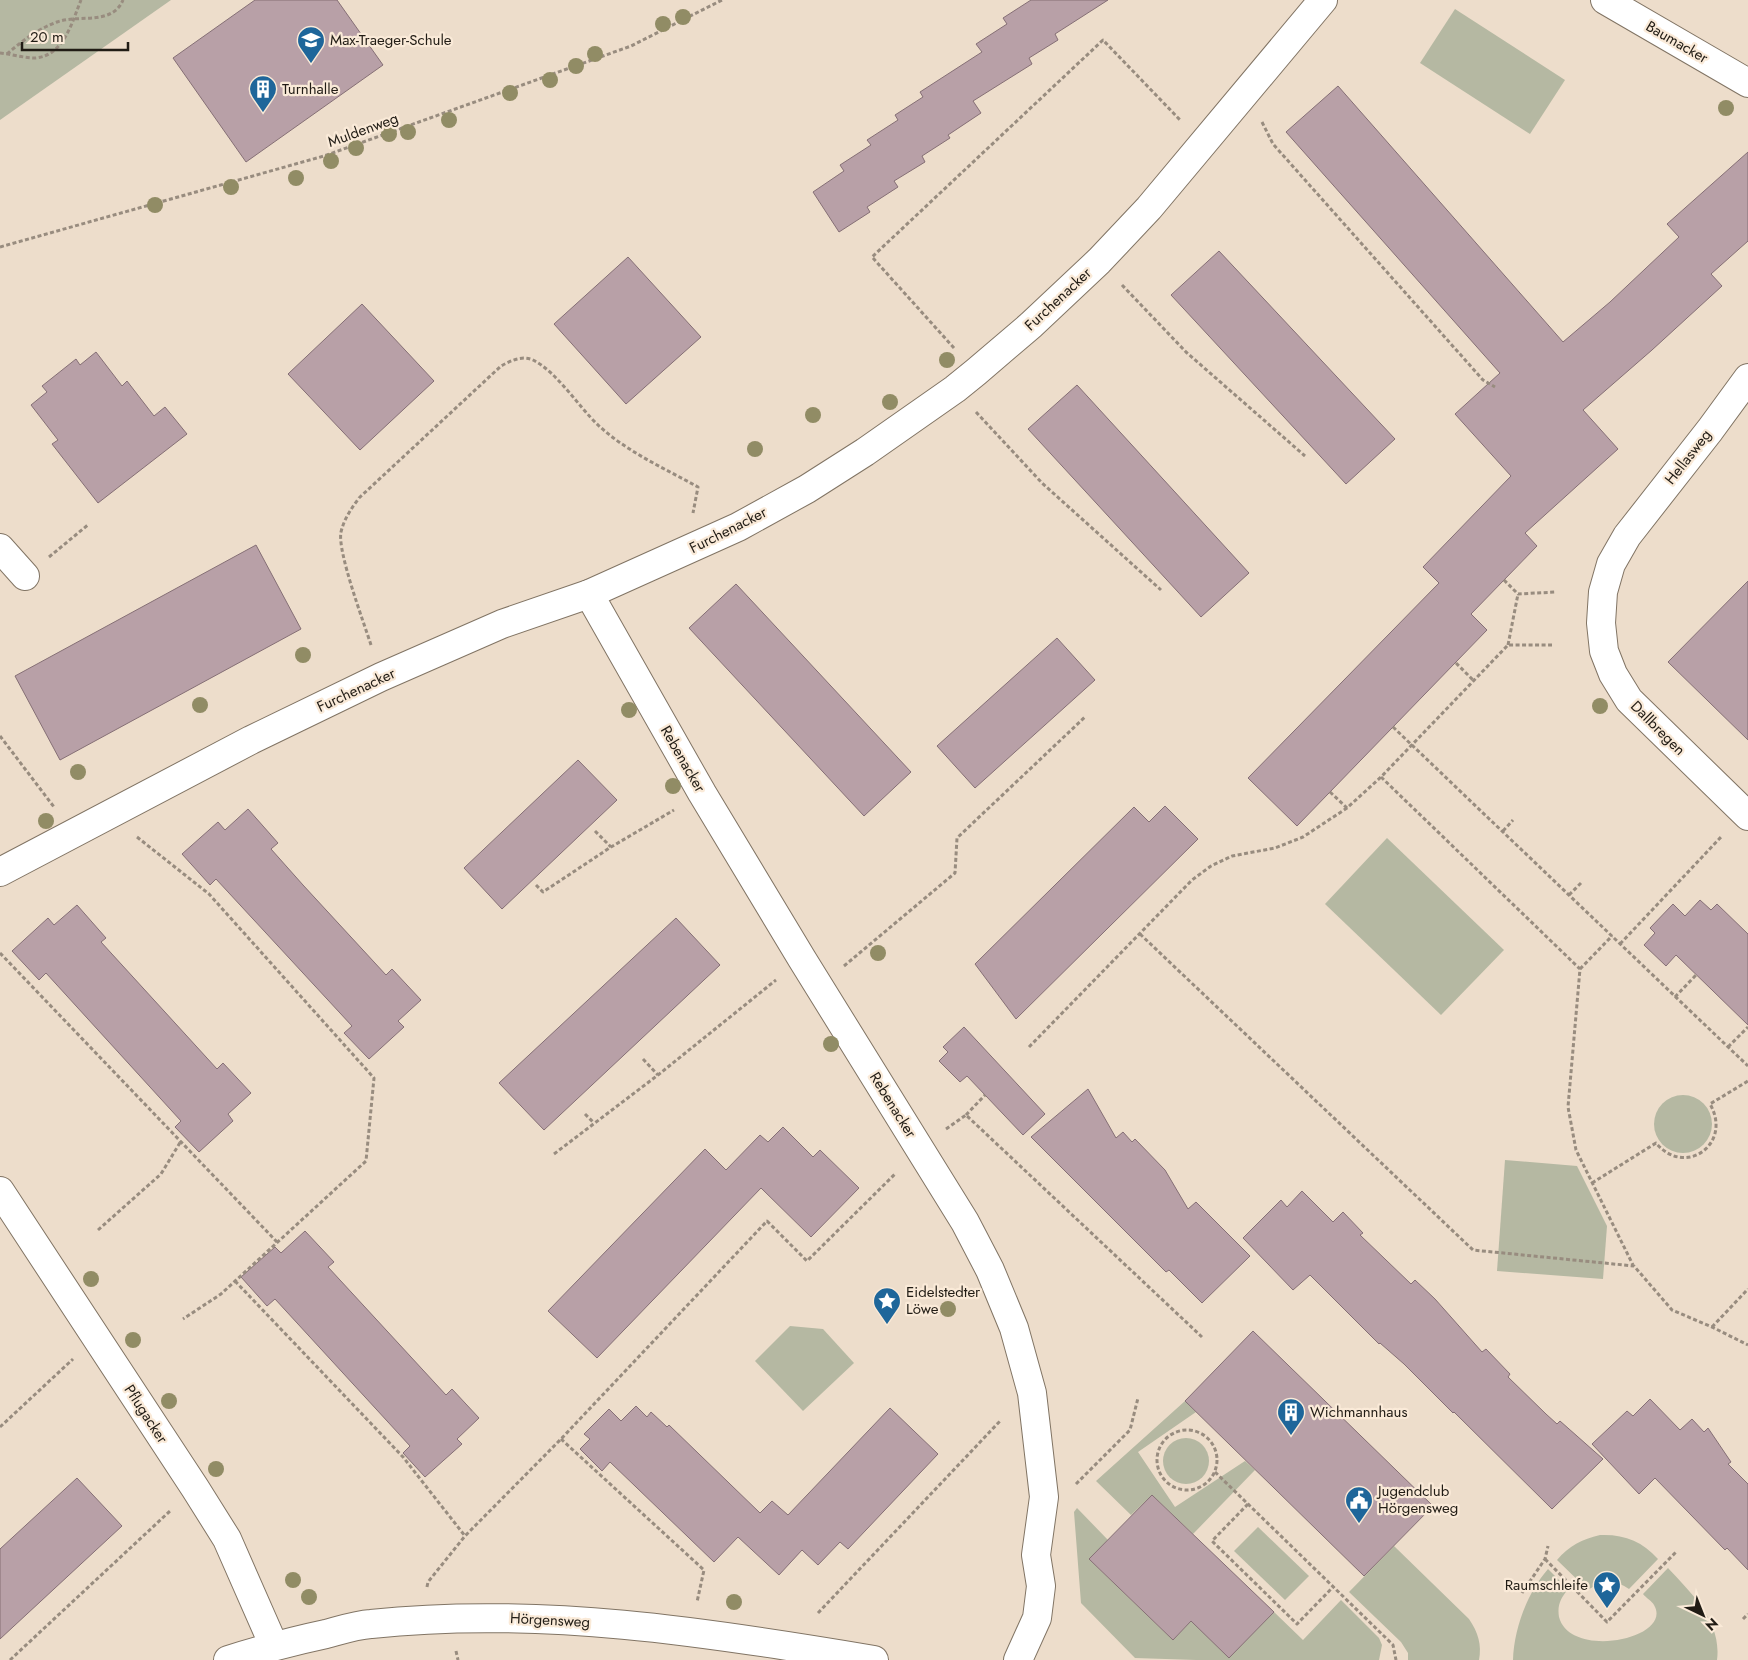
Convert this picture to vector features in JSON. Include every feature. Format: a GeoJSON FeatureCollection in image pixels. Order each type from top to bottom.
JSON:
{"type":"FeatureCollection","features":[{"type":"Feature","properties":{"kind":"street","name":"Furchenacker"},"geometry":{"type":"LineString","coordinates":[[0,872],[252,740],[381,677],[502,624],[589,594],[738,527],[807,489],[865,452],[955,390],[1031,325],[1099,261],[1149,208],[1324,0]]}},
{"type":"Feature","properties":{"kind":"street","name":"Baumacker"},"geometry":{"type":"LineString","coordinates":[[1605,0],[1748,83]]}},
{"type":"Feature","properties":{"kind":"street","name":"Hellasweg"},"geometry":{"type":"LineString","coordinates":[[1627,536],[1748,378]]}},
{"type":"Feature","properties":{"kind":"street","name":"Dallbregen"},"geometry":{"type":"LineString","coordinates":[[1627,536],[1611,564],[1603,592],[1601,623],[1604,651],[1613,674],[1629,700],[1748,816]]}},
{"type":"Feature","properties":{"kind":"street"},"geometry":{"type":"LineString","coordinates":[[0,548],[25,576]]}},
{"type":"Feature","properties":{"kind":"street","name":"Rebenacker"},"geometry":{"type":"LineString","coordinates":[[589,594],[702,793],[964,1222],[990,1270],[1014,1328],[1032,1393],[1044,1497],[1036,1555],[1041,1586],[1037,1618],[1018,1660]]}},
{"type":"Feature","properties":{"kind":"street","name":"Pflugacker"},"geometry":{"type":"LineString","coordinates":[[0,1191],[227,1539],[274,1646]]}},
{"type":"Feature","properties":{"kind":"street","name":"Hörgensweg"},"geometry":{"type":"LineString","coordinates":[[228,1660],[274,1646],[368,1624],[419,1620],[510,1618],[600,1622],[690,1632],[874,1660]]}},
{"type":"Feature","properties":{"kind":"path"},"geometry":{"type":"LineString","coordinates":[[0,53],[35,58],[46,55],[56,49],[64,39],[82,0]]}},
{"type":"Feature","properties":{"kind":"path"},"geometry":{"type":"LineString","coordinates":[[7,54],[42,29],[59,21],[103,17],[115,12],[123,0]]}},
{"type":"Feature","properties":{"kind":"path","name":"Muldenweg"},"geometry":{"type":"LineString","coordinates":[[0,247],[324,156],[631,46],[722,0]]}},
{"type":"Feature","properties":{"kind":"path"},"geometry":{"type":"LineString","coordinates":[[976,372],[872,257],[1103,40],[1202,143]]}},
{"type":"Feature","properties":{"kind":"path"},"geometry":{"type":"LineString","coordinates":[[1258,115],[1273,144],[1483,380],[1495,387]]}},
{"type":"Feature","properties":{"kind":"path"},"geometry":{"type":"LineString","coordinates":[[1099,261],[1186,352],[1305,456]]}},
{"type":"Feature","properties":{"kind":"path"},"geometry":{"type":"LineString","coordinates":[[381,677],[342,552],[341,534],[347,515],[359,498],[501,366],[516,358],[531,359],[544,368],[605,431],[627,448],[698,487],[684,552]]}},
{"type":"Feature","properties":{"kind":"path"},"geometry":{"type":"LineString","coordinates":[[955,390],[1042,483],[1161,590]]}},
{"type":"Feature","properties":{"kind":"path"},"geometry":{"type":"LineString","coordinates":[[1504,580],[1518,594],[1556,592]]}},
{"type":"Feature","properties":{"kind":"path"},"geometry":{"type":"LineString","coordinates":[[1029,1047],[1192,880],[1211,866],[1232,856],[1275,848],[1303,837],[1347,808],[1381,777],[1508,645],[1518,594]]}},
{"type":"Feature","properties":{"kind":"path"},"geometry":{"type":"LineString","coordinates":[[1508,645],[1552,644]]}},
{"type":"Feature","properties":{"kind":"path"},"geometry":{"type":"LineString","coordinates":[[1456,663],[1474,681]]}},
{"type":"Feature","properties":{"kind":"path"},"geometry":{"type":"LineString","coordinates":[[820,986],[955,873],[957,838],[1086,716]]}},
{"type":"Feature","properties":{"kind":"path"},"geometry":{"type":"LineString","coordinates":[[1393,727],[1413,744],[1748,1066]]}},
{"type":"Feature","properties":{"kind":"path"},"geometry":{"type":"LineString","coordinates":[[0,736],[73,833]]}},
{"type":"Feature","properties":{"kind":"path"},"geometry":{"type":"LineString","coordinates":[[1381,777],[1580,969]]}},
{"type":"Feature","properties":{"kind":"path"},"geometry":{"type":"LineString","coordinates":[[1330,792],[1347,808]]}},
{"type":"Feature","properties":{"kind":"path"},"geometry":{"type":"LineString","coordinates":[[536,885],[543,892],[611,847],[702,793]]}},
{"type":"Feature","properties":{"kind":"path"},"geometry":{"type":"LineString","coordinates":[[108,815],[209,894],[374,1078],[366,1161],[221,1294],[183,1319]]}},
{"type":"Feature","properties":{"kind":"path"},"geometry":{"type":"LineString","coordinates":[[1504,831],[1514,820]]}},
{"type":"Feature","properties":{"kind":"path"},"geometry":{"type":"LineString","coordinates":[[595,831],[611,847]]}},
{"type":"Feature","properties":{"kind":"path"},"geometry":{"type":"LineString","coordinates":[[1620,944],[1721,836]]}},
{"type":"Feature","properties":{"kind":"path"},"geometry":{"type":"LineString","coordinates":[[1569,895],[1581,883]]}},
{"type":"Feature","properties":{"kind":"path"},"geometry":{"type":"LineString","coordinates":[[1140,934],[1473,1250],[1634,1266]]}},
{"type":"Feature","properties":{"kind":"path"},"geometry":{"type":"LineString","coordinates":[[1612,936],[1580,969],[1568,1106],[1576,1150],[1634,1266],[1672,1310],[1712,1327],[1748,1346]]}},
{"type":"Feature","properties":{"kind":"path"},"geometry":{"type":"LineString","coordinates":[[0,953],[277,1242]]}},
{"type":"Feature","properties":{"kind":"path"},"geometry":{"type":"LineString","coordinates":[[554,1154],[658,1075],[802,959]]}},
{"type":"Feature","properties":{"kind":"path"},"geometry":{"type":"LineString","coordinates":[[1675,997],[1696,975]]}},
{"type":"Feature","properties":{"kind":"path"},"geometry":{"type":"LineString","coordinates":[[1728,1047],[1748,1027]]}},
{"type":"Feature","properties":{"kind":"path"},"geometry":{"type":"LineString","coordinates":[[643,1059],[658,1075]]}},
{"type":"Feature","properties":{"kind":"path"},"geometry":{"type":"LineString","coordinates":[[1592,1183],[1656,1143],[1666,1153],[1680,1158],[1688,1158],[1702,1152],[1712,1142],[1717,1127],[1717,1119],[1710,1104],[1748,1081]]}},
{"type":"Feature","properties":{"kind":"path"},"geometry":{"type":"LineString","coordinates":[[419,1620],[428,1582],[464,1536],[561,1439],[767,1222],[807,1261],[920,1149],[966,1114],[985,1095]]}},
{"type":"Feature","properties":{"kind":"path"},"geometry":{"type":"LineString","coordinates":[[585,1114],[594,1123]]}},
{"type":"Feature","properties":{"kind":"path"},"geometry":{"type":"LineString","coordinates":[[966,1114],[1202,1337]]}},
{"type":"Feature","properties":{"kind":"path"},"geometry":{"type":"LineString","coordinates":[[98,1230],[161,1174],[181,1142]]}},
{"type":"Feature","properties":{"kind":"path"},"geometry":{"type":"LineString","coordinates":[[235,1281],[403,1457],[464,1536]]}},
{"type":"Feature","properties":{"kind":"path"},"geometry":{"type":"LineString","coordinates":[[1712,1327],[1748,1288]]}},
{"type":"Feature","properties":{"kind":"path"},"geometry":{"type":"LineString","coordinates":[[0,1427],[95,1338]]}},
{"type":"Feature","properties":{"kind":"path"},"geometry":{"type":"LineString","coordinates":[[1071,1486],[1077,1483],[1130,1430],[1138,1398]]}},
{"type":"Feature","properties":{"kind":"path"},"geometry":{"type":"LineString","coordinates":[[818,1613],[1005,1416]]}},
{"type":"Feature","properties":{"kind":"path"},"geometry":{"type":"LineString","coordinates":[[1190,1430],[1198,1432],[1207,1437],[1217,1454],[1215,1472],[1210,1480],[1194,1490],[1185,1491],[1175,1488],[1167,1483],[1158,1467],[1159,1449],[1171,1434],[1190,1430]]}},
{"type":"Feature","properties":{"kind":"path"},"geometry":{"type":"LineString","coordinates":[[561,1439],[704,1570],[690,1632]]}},
{"type":"Feature","properties":{"kind":"path"},"geometry":{"type":"LineString","coordinates":[[1215,1472],[1393,1645],[1396,1660]]}},
{"type":"Feature","properties":{"kind":"path"},"geometry":{"type":"LineString","coordinates":[[10,1660],[195,1488]]}},
{"type":"Feature","properties":{"kind":"path"},"geometry":{"type":"LineString","coordinates":[[1248,1504],[1212,1541],[1297,1624],[1334,1586]]}},
{"type":"Feature","properties":{"kind":"path"},"geometry":{"type":"LineString","coordinates":[[1522,1593],[1546,1559],[1548,1546]]}},
{"type":"Feature","properties":{"kind":"path"},"geometry":{"type":"LineString","coordinates":[[1546,1559],[1607,1622],[1677,1551]]}},
{"type":"Feature","properties":{"kind":"path"},"geometry":{"type":"LineString","coordinates":[[1743,1619],[1748,1614]]}},
{"type":"Feature","properties":{"kind":"path"},"geometry":{"type":"LineString","coordinates":[[456,1651],[458,1660]]}},
{"type":"Feature","properties":{"kind":"green space"},"geometry":{"type":"Polygon","coordinates":[[[0,0],[171,0],[0,120],[0,0]]]}},
{"type":"Feature","properties":{"kind":"green space"},"geometry":{"type":"Polygon","coordinates":[[[1455,9],[1565,80],[1530,134],[1420,63],[1455,9]]]}},
{"type":"Feature","properties":{"kind":"green space"},"geometry":{"type":"Polygon","coordinates":[[[1387,838],[1504,950],[1441,1015],[1325,904],[1387,838]]]}},
{"type":"Feature","properties":{"kind":"green space"},"geometry":{"type":"Polygon","coordinates":[[[1677,1095],[1689,1095],[1704,1103],[1712,1118],[1712,1130],[1704,1145],[1689,1153],[1677,1153],[1662,1145],[1654,1130],[1654,1118],[1662,1103],[1677,1095]]]}},
{"type":"Feature","properties":{"kind":"green space"},"geometry":{"type":"Polygon","coordinates":[[[1505,1160],[1577,1166],[1607,1226],[1603,1279],[1497,1271],[1505,1160]]]}},
{"type":"Feature","properties":{"kind":"green space"},"geometry":{"type":"Polygon","coordinates":[[[790,1326],[823,1329],[854,1363],[803,1411],[755,1361],[790,1326]]]}},
{"type":"Feature","properties":{"kind":"green space"},"geometry":{"type":"Polygon","coordinates":[[[1185,1401],[1196,1412],[1138,1452],[1175,1507],[1245,1461],[1255,1470],[1193,1534],[1152,1495],[1131,1515],[1096,1481],[1185,1401]]]}},
{"type":"Feature","properties":{"kind":"green space"},"geometry":{"type":"Polygon","coordinates":[[[1182,1438],[1190,1438],[1199,1442],[1205,1448],[1209,1461],[1205,1474],[1199,1480],[1190,1484],[1182,1484],[1173,1480],[1167,1474],[1163,1465],[1163,1457],[1167,1448],[1173,1442],[1182,1438]]]}},
{"type":"Feature","properties":{"kind":"green space"},"geometry":{"type":"Polygon","coordinates":[[[1077,1508],[1108,1540],[1089,1559],[1173,1640],[1191,1621],[1274,1612],[1303,1640],[1341,1600],[1379,1638],[1382,1645],[1379,1660],[1135,1658],[1081,1603],[1074,1512],[1077,1508]]]}},
{"type":"Feature","properties":{"kind":"green space"},"geometry":{"type":"Polygon","coordinates":[[[1258,1527],[1309,1576],[1285,1600],[1234,1551],[1258,1527]]]}},
{"type":"Feature","properties":{"kind":"green space"},"geometry":{"type":"Polygon","coordinates":[[[1600,1535],[1625,1537],[1639,1543],[1658,1559],[1629,1589],[1619,1584],[1608,1582],[1588,1590],[1557,1560],[1576,1544],[1600,1535]]]}},
{"type":"Feature","properties":{"kind":"green space"},"geometry":{"type":"Polygon","coordinates":[[[1394,1546],[1469,1619],[1479,1639],[1479,1660],[1408,1660],[1408,1653],[1401,1642],[1349,1592],[1394,1546]]]}},
{"type":"Feature","properties":{"kind":"green space"},"geometry":{"type":"Polygon","coordinates":[[[1668,1568],[1695,1599],[1710,1621],[1715,1633],[1717,1660],[1513,1660],[1516,1636],[1523,1612],[1534,1589],[1548,1569],[1568,1589],[1559,1605],[1559,1617],[1567,1630],[1581,1638],[1599,1641],[1618,1640],[1636,1635],[1649,1627],[1656,1617],[1654,1605],[1643,1594],[1668,1568]]]}},
{"type":"Feature","properties":{"kind":"building","name":"Turnhalle"},"geometry":{"type":"Polygon","coordinates":[[[255,0],[337,0],[383,65],[246,162],[173,58],[255,0]]]}},
{"type":"Feature","properties":{"kind":"building"},"geometry":{"type":"Polygon","coordinates":[[[1031,0],[1108,0],[1055,34],[1058,40],[1029,58],[1032,64],[973,101],[981,113],[948,135],[950,138],[922,156],[925,162],[894,181],[898,187],[867,207],[870,212],[839,232],[813,192],[844,171],[840,165],[871,145],[867,140],[898,120],[895,115],[923,97],[920,92],[982,52],[976,44],[1007,24],[1003,18],[1031,0]]]}},
{"type":"Feature","properties":{"kind":"building"},"geometry":{"type":"Polygon","coordinates":[[[1338,86],[1563,342],[1610,302],[1679,237],[1667,224],[1748,152],[1748,241],[1711,274],[1722,286],[1583,410],[1618,449],[1525,533],[1537,546],[1471,614],[1487,630],[1297,826],[1248,778],[1439,583],[1423,567],[1511,476],[1455,414],[1500,373],[1286,132],[1338,86]]]}},
{"type":"Feature","properties":{"kind":"building"},"geometry":{"type":"Polygon","coordinates":[[[1219,251],[1395,439],[1346,484],[1171,295],[1219,251]]]}},
{"type":"Feature","properties":{"kind":"building"},"geometry":{"type":"Polygon","coordinates":[[[628,257],[701,337],[626,404],[554,324],[628,257]]]}},
{"type":"Feature","properties":{"kind":"building"},"geometry":{"type":"Polygon","coordinates":[[[362,304],[434,381],[360,450],[288,374],[362,304]]]}},
{"type":"Feature","properties":{"kind":"building"},"geometry":{"type":"Polygon","coordinates":[[[96,352],[122,386],[127,381],[154,416],[165,407],[187,434],[98,503],[52,444],[58,440],[31,405],[47,392],[42,386],[76,359],[80,365],[96,352]]]}},
{"type":"Feature","properties":{"kind":"building"},"geometry":{"type":"Polygon","coordinates":[[[1077,385],[1249,573],[1201,617],[1028,429],[1077,385]]]}},
{"type":"Feature","properties":{"kind":"building"},"geometry":{"type":"Polygon","coordinates":[[[256,545],[301,629],[60,760],[15,676],[256,545]]]}},
{"type":"Feature","properties":{"kind":"building"},"geometry":{"type":"Polygon","coordinates":[[[1748,581],[1748,740],[1668,662],[1748,581]]]}},
{"type":"Feature","properties":{"kind":"building"},"geometry":{"type":"Polygon","coordinates":[[[736,584],[911,772],[864,816],[689,628],[736,584]]]}},
{"type":"Feature","properties":{"kind":"building"},"geometry":{"type":"Polygon","coordinates":[[[1057,638],[1095,680],[975,788],[937,746],[1057,638]]]}},
{"type":"Feature","properties":{"kind":"building"},"geometry":{"type":"Polygon","coordinates":[[[578,760],[617,800],[502,909],[464,868],[578,760]]]}},
{"type":"Feature","properties":{"kind":"building"},"geometry":{"type":"Polygon","coordinates":[[[1165,806],[1198,839],[1016,1019],[975,964],[1134,807],[1149,822],[1165,806]]]}},
{"type":"Feature","properties":{"kind":"building"},"geometry":{"type":"Polygon","coordinates":[[[248,809],[278,843],[271,849],[303,885],[386,975],[392,969],[421,1000],[398,1021],[404,1027],[369,1059],[344,1033],[352,1026],[216,879],[210,885],[182,854],[218,822],[225,830],[248,809]]]}},
{"type":"Feature","properties":{"kind":"building"},"geometry":{"type":"Polygon","coordinates":[[[1700,900],[1711,910],[1717,904],[1748,934],[1748,1025],[1676,955],[1666,966],[1644,945],[1655,933],[1650,928],[1673,904],[1685,916],[1700,900]]]}},
{"type":"Feature","properties":{"kind":"building"},"geometry":{"type":"Polygon","coordinates":[[[77,905],[106,938],[101,942],[217,1069],[223,1063],[251,1093],[228,1114],[233,1121],[199,1152],[175,1127],[181,1121],[46,973],[39,980],[12,951],[48,918],[54,925],[77,905]]]}},
{"type":"Feature","properties":{"kind":"building"},"geometry":{"type":"Polygon","coordinates":[[[676,918],[720,965],[544,1130],[499,1083],[676,918]]]}},
{"type":"Feature","properties":{"kind":"building"},"geometry":{"type":"Polygon","coordinates":[[[964,1027],[1045,1114],[1023,1135],[967,1076],[960,1082],[939,1061],[948,1052],[943,1047],[964,1027]]]}},
{"type":"Feature","properties":{"kind":"building"},"geometry":{"type":"Polygon","coordinates":[[[1088,1089],[1116,1138],[1123,1132],[1132,1142],[1135,1139],[1165,1170],[1188,1209],[1196,1202],[1250,1256],[1202,1303],[1169,1270],[1166,1272],[1031,1137],[1088,1089]]]}},
{"type":"Feature","properties":{"kind":"building"},"geometry":{"type":"Polygon","coordinates":[[[783,1127],[813,1157],[820,1150],[859,1188],[811,1237],[761,1188],[597,1358],[548,1311],[705,1149],[726,1170],[760,1135],[768,1142],[783,1127]]]}},
{"type":"Feature","properties":{"kind":"building"},"geometry":{"type":"Polygon","coordinates":[[[1302,1191],[1333,1222],[1343,1212],[1363,1233],[1360,1235],[1411,1284],[1415,1280],[1435,1299],[1482,1352],[1486,1349],[1510,1374],[1508,1377],[1546,1414],[1557,1424],[1560,1421],[1603,1459],[1552,1509],[1404,1364],[1379,1344],[1310,1275],[1293,1290],[1243,1238],[1281,1200],[1287,1207],[1302,1191]]]}},
{"type":"Feature","properties":{"kind":"building"},"geometry":{"type":"Polygon","coordinates":[[[305,1231],[334,1262],[328,1267],[446,1395],[452,1389],[479,1418],[457,1439],[462,1444],[425,1477],[403,1453],[410,1446],[275,1299],[267,1306],[241,1277],[275,1247],[281,1253],[305,1231]]]}},
{"type":"Feature","properties":{"kind":"building","name":"Wichmannhaus"},"geometry":{"type":"Polygon","coordinates":[[[1253,1331],[1433,1506],[1364,1576],[1185,1401],[1253,1331]]]}},
{"type":"Feature","properties":{"kind":"building"},"geometry":{"type":"Polygon","coordinates":[[[1650,1399],[1680,1430],[1692,1419],[1704,1432],[1708,1428],[1731,1462],[1728,1464],[1748,1484],[1748,1570],[1727,1548],[1725,1550],[1655,1478],[1639,1494],[1592,1444],[1627,1411],[1633,1416],[1650,1399]]]}},
{"type":"Feature","properties":{"kind":"building"},"geometry":{"type":"Polygon","coordinates":[[[636,1406],[647,1417],[651,1412],[667,1427],[669,1425],[760,1513],[772,1501],[788,1515],[890,1408],[938,1454],[848,1549],[840,1542],[818,1565],[802,1550],[779,1575],[738,1537],[714,1562],[610,1462],[602,1471],[580,1449],[590,1439],[584,1434],[609,1409],[621,1421],[636,1406]]]}},
{"type":"Feature","properties":{"kind":"building"},"geometry":{"type":"Polygon","coordinates":[[[77,1478],[122,1526],[0,1639],[0,1549],[77,1478]]]}},
{"type":"Feature","properties":{"kind":"building"},"geometry":{"type":"Polygon","coordinates":[[[1152,1495],[1274,1612],[1229,1658],[1191,1621],[1173,1640],[1089,1559],[1152,1495]]]}},
{"type":"Feature","properties":{"kind":"place","name":"Max-Traeger-Schule"},"geometry":{"type":"Point","coordinates":[311,64]}},
{"type":"Feature","properties":{"kind":"place","name":"Turnhalle"},"geometry":{"type":"Point","coordinates":[263,113]}},
{"type":"Feature","properties":{"kind":"place","name":"Eidelstedter Löwe"},"geometry":{"type":"Point","coordinates":[887,1325]}},
{"type":"Feature","properties":{"kind":"place","name":"Wichmannhaus"},"geometry":{"type":"Point","coordinates":[1291,1436]}},
{"type":"Feature","properties":{"kind":"place","name":"Jugendclub Hörgensweg"},"geometry":{"type":"Point","coordinates":[1359,1524]}},
{"type":"Feature","properties":{"kind":"place","name":"Raumschleife"},"geometry":{"type":"Point","coordinates":[1607,1609]}}]}
